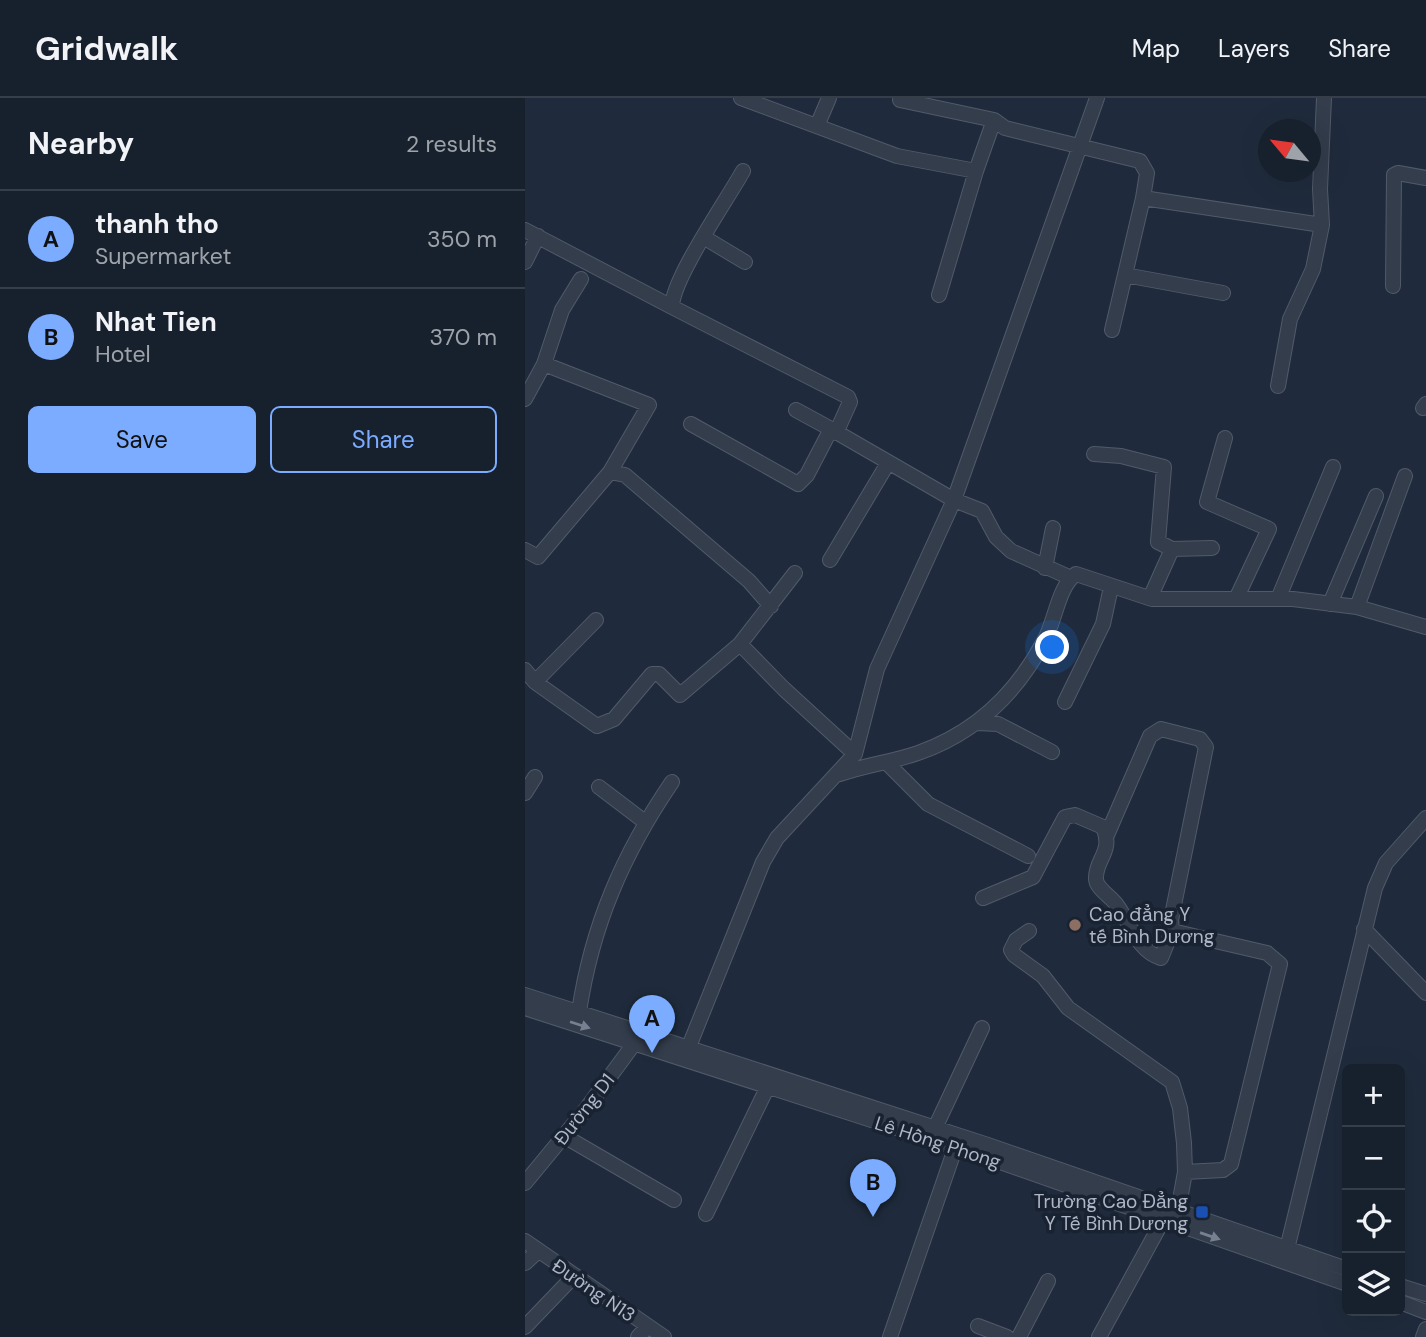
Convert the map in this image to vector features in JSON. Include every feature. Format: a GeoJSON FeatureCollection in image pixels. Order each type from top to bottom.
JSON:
{"type":"FeatureCollection","features":[{"type":"Feature","properties":{"kind":"street"},"geometry":{"type":"LineString","coordinates":[[741,98],[897,156],[976,171]]}},
{"type":"Feature","properties":{"kind":"street"},"geometry":{"type":"LineString","coordinates":[[817,126],[829,98]]}},
{"type":"Feature","properties":{"kind":"street"},"geometry":{"type":"LineString","coordinates":[[686,1053],[763,862],[778,838],[840,774],[855,754],[884,650],[954,500],[1097,98]]}},
{"type":"Feature","properties":{"kind":"street"},"geometry":{"type":"LineString","coordinates":[[1278,386],[1290,319],[1313,268],[1322,225],[1320,189],[1324,98]]}},
{"type":"Feature","properties":{"kind":"street"},"geometry":{"type":"LineString","coordinates":[[900,100],[927,102],[994,120],[1005,128],[1140,161],[1147,173],[1143,198],[1112,330]]}},
{"type":"Feature","properties":{"kind":"street"},"geometry":{"type":"LineString","coordinates":[[939,295],[994,120]]}},
{"type":"Feature","properties":{"kind":"street"},"geometry":{"type":"LineString","coordinates":[[672,307],[672,299],[684,272],[743,171]]}},
{"type":"Feature","properties":{"kind":"street"},"geometry":{"type":"LineString","coordinates":[[1393,286],[1394,175],[1398,173],[1426,178]]}},
{"type":"Feature","properties":{"kind":"street"},"geometry":{"type":"LineString","coordinates":[[1143,198],[1322,225]]}},
{"type":"Feature","properties":{"kind":"street"},"geometry":{"type":"LineString","coordinates":[[525,262],[531,233],[848,397],[850,402],[807,475],[798,484],[691,424]]}},
{"type":"Feature","properties":{"kind":"street"},"geometry":{"type":"LineString","coordinates":[[705,238],[745,262]]}},
{"type":"Feature","properties":{"kind":"street"},"geometry":{"type":"LineString","coordinates":[[1125,275],[1223,293]]}},
{"type":"Feature","properties":{"kind":"street"},"geometry":{"type":"LineString","coordinates":[[525,399],[554,328],[581,279]]}},
{"type":"Feature","properties":{"kind":"street"},"geometry":{"type":"LineString","coordinates":[[527,556],[538,557],[610,472],[649,405],[536,370]]}},
{"type":"Feature","properties":{"kind":"street"},"geometry":{"type":"LineString","coordinates":[[796,410],[954,500],[982,511],[996,537],[1011,551],[1071,578]]}},
{"type":"Feature","properties":{"kind":"street"},"geometry":{"type":"LineString","coordinates":[[1225,438],[1206,502],[1269,529],[1236,599]]}},
{"type":"Feature","properties":{"kind":"street"},"geometry":{"type":"LineString","coordinates":[[1094,454],[1121,456],[1164,467],[1158,542],[1172,548],[1212,548]]}},
{"type":"Feature","properties":{"kind":"street"},"geometry":{"type":"LineString","coordinates":[[830,560],[888,463]]}},
{"type":"Feature","properties":{"kind":"street"},"geometry":{"type":"LineString","coordinates":[[1278,599],[1333,467]]}},
{"type":"Feature","properties":{"kind":"street"},"geometry":{"type":"LineString","coordinates":[[610,472],[625,475],[749,581],[771,606]]}},
{"type":"Feature","properties":{"kind":"street"},"geometry":{"type":"LineString","coordinates":[[1357,607],[1405,476]]}},
{"type":"Feature","properties":{"kind":"street"},"geometry":{"type":"LineString","coordinates":[[1330,604],[1375,496]]}},
{"type":"Feature","properties":{"kind":"street"},"geometry":{"type":"LineString","coordinates":[[1045,568],[1053,528]]}},
{"type":"Feature","properties":{"kind":"street"},"geometry":{"type":"LineString","coordinates":[[1150,598],[1172,548]]}},
{"type":"Feature","properties":{"kind":"street"},"geometry":{"type":"LineString","coordinates":[[596,620],[529,678],[597,726],[614,719],[652,674],[659,674],[680,695],[740,643],[795,573]]}},
{"type":"Feature","properties":{"kind":"street"},"geometry":{"type":"LineString","coordinates":[[840,774],[886,762],[937,744],[977,723],[1025,675],[1046,639],[1071,578],[1076,574],[1150,598],[1278,599],[1330,604],[1357,607],[1426,627]]}},
{"type":"Feature","properties":{"kind":"street"},"geometry":{"type":"LineString","coordinates":[[1065,702],[1103,624],[1111,587]]}},
{"type":"Feature","properties":{"kind":"street"},"geometry":{"type":"LineString","coordinates":[[740,643],[743,650],[855,754]]}},
{"type":"Feature","properties":{"kind":"street"},"geometry":{"type":"LineString","coordinates":[[977,723],[998,724],[1052,752]]}},
{"type":"Feature","properties":{"kind":"street"},"geometry":{"type":"LineString","coordinates":[[983,898],[1033,877],[1065,817],[1075,815],[1104,827],[1108,844],[1095,877],[1098,885],[1118,907],[1132,934],[1161,958],[1172,930],[1171,920],[1206,747],[1200,739],[1161,730],[1150,736],[1107,835]]}},
{"type":"Feature","properties":{"kind":"street"},"geometry":{"type":"LineString","coordinates":[[886,762],[928,804],[1028,856]]}},
{"type":"Feature","properties":{"kind":"street"},"geometry":{"type":"LineString","coordinates":[[525,793],[535,777]]}},
{"type":"Feature","properties":{"kind":"street"},"geometry":{"type":"LineString","coordinates":[[579,1012],[596,929],[645,822],[672,782]]}},
{"type":"Feature","properties":{"kind":"street"},"geometry":{"type":"LineString","coordinates":[[599,787],[645,822]]}},
{"type":"Feature","properties":{"kind":"street"},"geometry":{"type":"LineString","coordinates":[[1287,1249],[1375,888],[1386,863],[1426,818]]}},
{"type":"Feature","properties":{"kind":"street"},"geometry":{"type":"LineString","coordinates":[[1364,929],[1426,993]]}},
{"type":"Feature","properties":{"kind":"street"},"geometry":{"type":"LineString","coordinates":[[1172,930],[1267,953],[1280,964],[1231,1164],[1223,1170],[1185,1172]]}},
{"type":"Feature","properties":{"kind":"street"},"geometry":{"type":"LineString","coordinates":[[1029,931],[1016,940],[1011,950],[1014,955],[1043,975],[1068,1008],[1172,1082],[1180,1108],[1185,1172],[1178,1211]]}},
{"type":"Feature","properties":{"kind":"street","name":"Lê Hồng Phong"},"geometry":{"type":"LineString","coordinates":[[525,995],[579,1012],[638,1038]]}},
{"type":"Feature","properties":{"kind":"street","name":"Lê Hồng Phong"},"geometry":{"type":"LineString","coordinates":[[525,1008],[638,1038],[935,1128],[958,1141],[1163,1220],[1342,1282]]}},
{"type":"Feature","properties":{"kind":"street"},"geometry":{"type":"LineString","coordinates":[[935,1128],[982,1028]]}},
{"type":"Feature","properties":{"kind":"street","name":"Đường D1"},"geometry":{"type":"LineString","coordinates":[[525,1183],[638,1038]]}},
{"type":"Feature","properties":{"kind":"street","name":"Lê Hồng Phong"},"geometry":{"type":"LineString","coordinates":[[686,1053],[768,1086],[958,1141],[1178,1211],[1342,1267]]}},
{"type":"Feature","properties":{"kind":"street"},"geometry":{"type":"LineString","coordinates":[[706,1214],[768,1086]]}},
{"type":"Feature","properties":{"kind":"street"},"geometry":{"type":"LineString","coordinates":[[564,1136],[674,1200]]}},
{"type":"Feature","properties":{"kind":"street"},"geometry":{"type":"LineString","coordinates":[[890,1337],[958,1141]]}},
{"type":"Feature","properties":{"kind":"street"},"geometry":{"type":"LineString","coordinates":[[1099,1337],[1163,1220]]}},
{"type":"Feature","properties":{"kind":"street","name":"Đường N13"},"geometry":{"type":"LineString","coordinates":[[525,1241],[573,1278],[664,1337]]}},
{"type":"Feature","properties":{"kind":"street"},"geometry":{"type":"LineString","coordinates":[[525,1263],[538,1251]]}},
{"type":"Feature","properties":{"kind":"street"},"geometry":{"type":"LineString","coordinates":[[525,1327],[573,1278]]}},
{"type":"Feature","properties":{"kind":"street"},"geometry":{"type":"LineString","coordinates":[[1019,1337],[1048,1281]]}},
{"type":"Feature","properties":{"kind":"street"},"geometry":{"type":"LineString","coordinates":[[1405,1288],[1426,1294]]}},
{"type":"Feature","properties":{"kind":"street"},"geometry":{"type":"LineString","coordinates":[[1405,1304],[1426,1311]]}},
{"type":"Feature","properties":{"kind":"street"},"geometry":{"type":"LineString","coordinates":[[638,1337],[648,1326]]}},
{"type":"Feature","properties":{"kind":"street"},"geometry":{"type":"LineString","coordinates":[[978,1326],[1007,1337]]}},
{"type":"Feature","properties":{"kind":"street"},"geometry":{"type":"LineString","coordinates":[[1423,1337],[1426,1329]]}},
{"type":"Feature","properties":{"kind":"place","name":"Cao đẳng Y tế Bình Dương"},"geometry":{"type":"Point","coordinates":[1075,925]}},
{"type":"Feature","properties":{"kind":"place","name":"thanh tho"},"geometry":{"type":"Point","coordinates":[652,1053]}},
{"type":"Feature","properties":{"kind":"place","name":"Trường Cao Đẳng Y Tế Bình Dương"},"geometry":{"type":"Point","coordinates":[1202,1212]}},
{"type":"Feature","properties":{"kind":"place","name":"Nhat Tien"},"geometry":{"type":"Point","coordinates":[873,1217]}}]}
